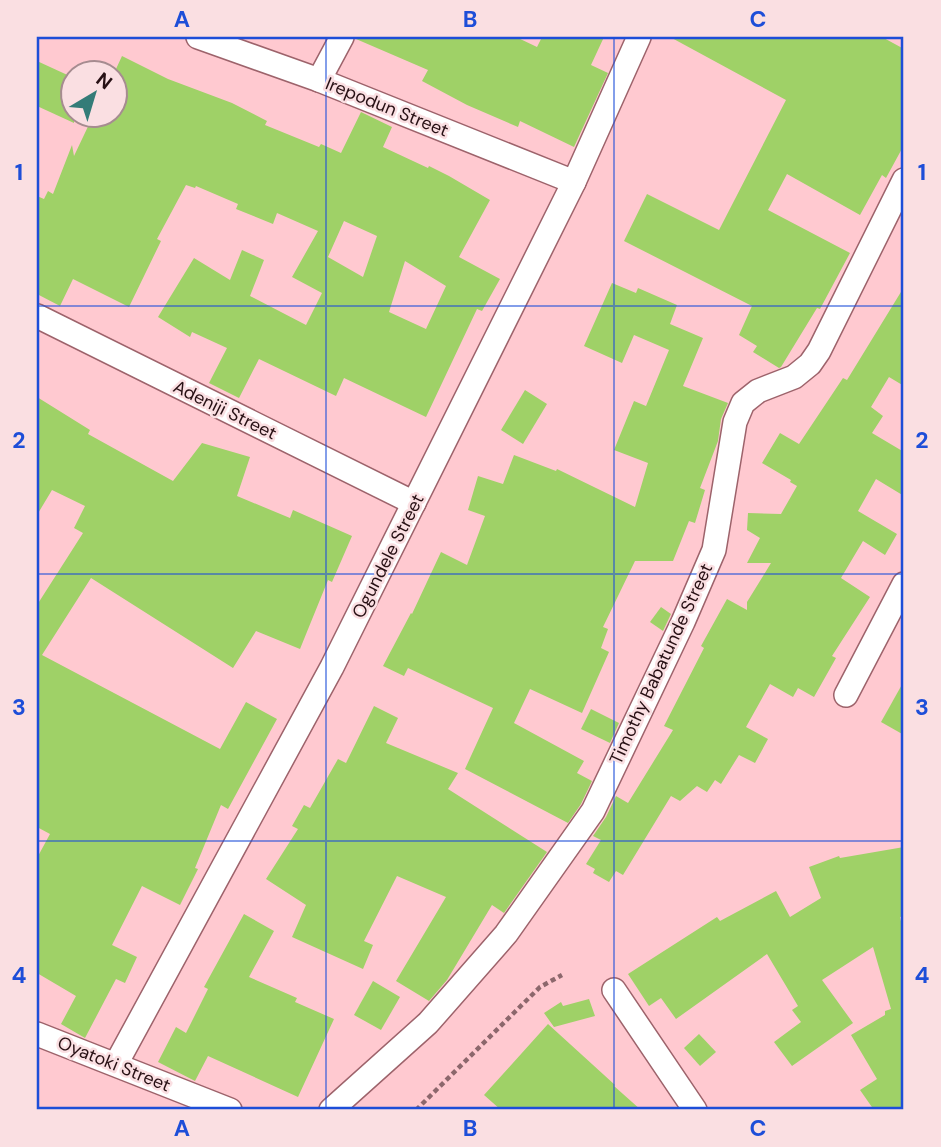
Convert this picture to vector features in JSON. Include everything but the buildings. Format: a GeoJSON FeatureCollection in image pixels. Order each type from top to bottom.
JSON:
{"type":"FeatureCollection","features":[{"type":"Feature","properties":{"kind":"street","name":"Irepodun Street"},"geometry":{"type":"LineString","coordinates":[[198,37],[320,80],[574,182]]}},
{"type":"Feature","properties":{"kind":"street"},"geometry":{"type":"LineString","coordinates":[[320,80],[342,37]]}},
{"type":"Feature","properties":{"kind":"street","name":"Ogundele Street"},"geometry":{"type":"LineString","coordinates":[[116,1064],[332,667],[574,182],[639,37]]}},
{"type":"Feature","properties":{"kind":"street","name":"Timothy Babatunde Street"},"geometry":{"type":"LineString","coordinates":[[331,1110],[428,1023],[506,934],[593,811],[683,622],[714,550],[735,422],[743,403],[758,390],[794,377],[810,364],[819,351],[904,180]]}},
{"type":"Feature","properties":{"kind":"street","name":"Adeniji Street"},"geometry":{"type":"LineString","coordinates":[[37,316],[414,503]]}},
{"type":"Feature","properties":{"kind":"street"},"geometry":{"type":"LineString","coordinates":[[846,695],[904,584]]}},
{"type":"Feature","properties":{"kind":"street"},"geometry":{"type":"LineString","coordinates":[[614,990],[695,1110]]}},
{"type":"Feature","properties":{"kind":"street","name":"Oyatoki Street"},"geometry":{"type":"LineString","coordinates":[[37,1034],[230,1110]]}},
{"type":"Feature","properties":{"kind":"path"},"geometry":{"type":"LineString","coordinates":[[416,1110],[540,988],[562,975]]}}]}
